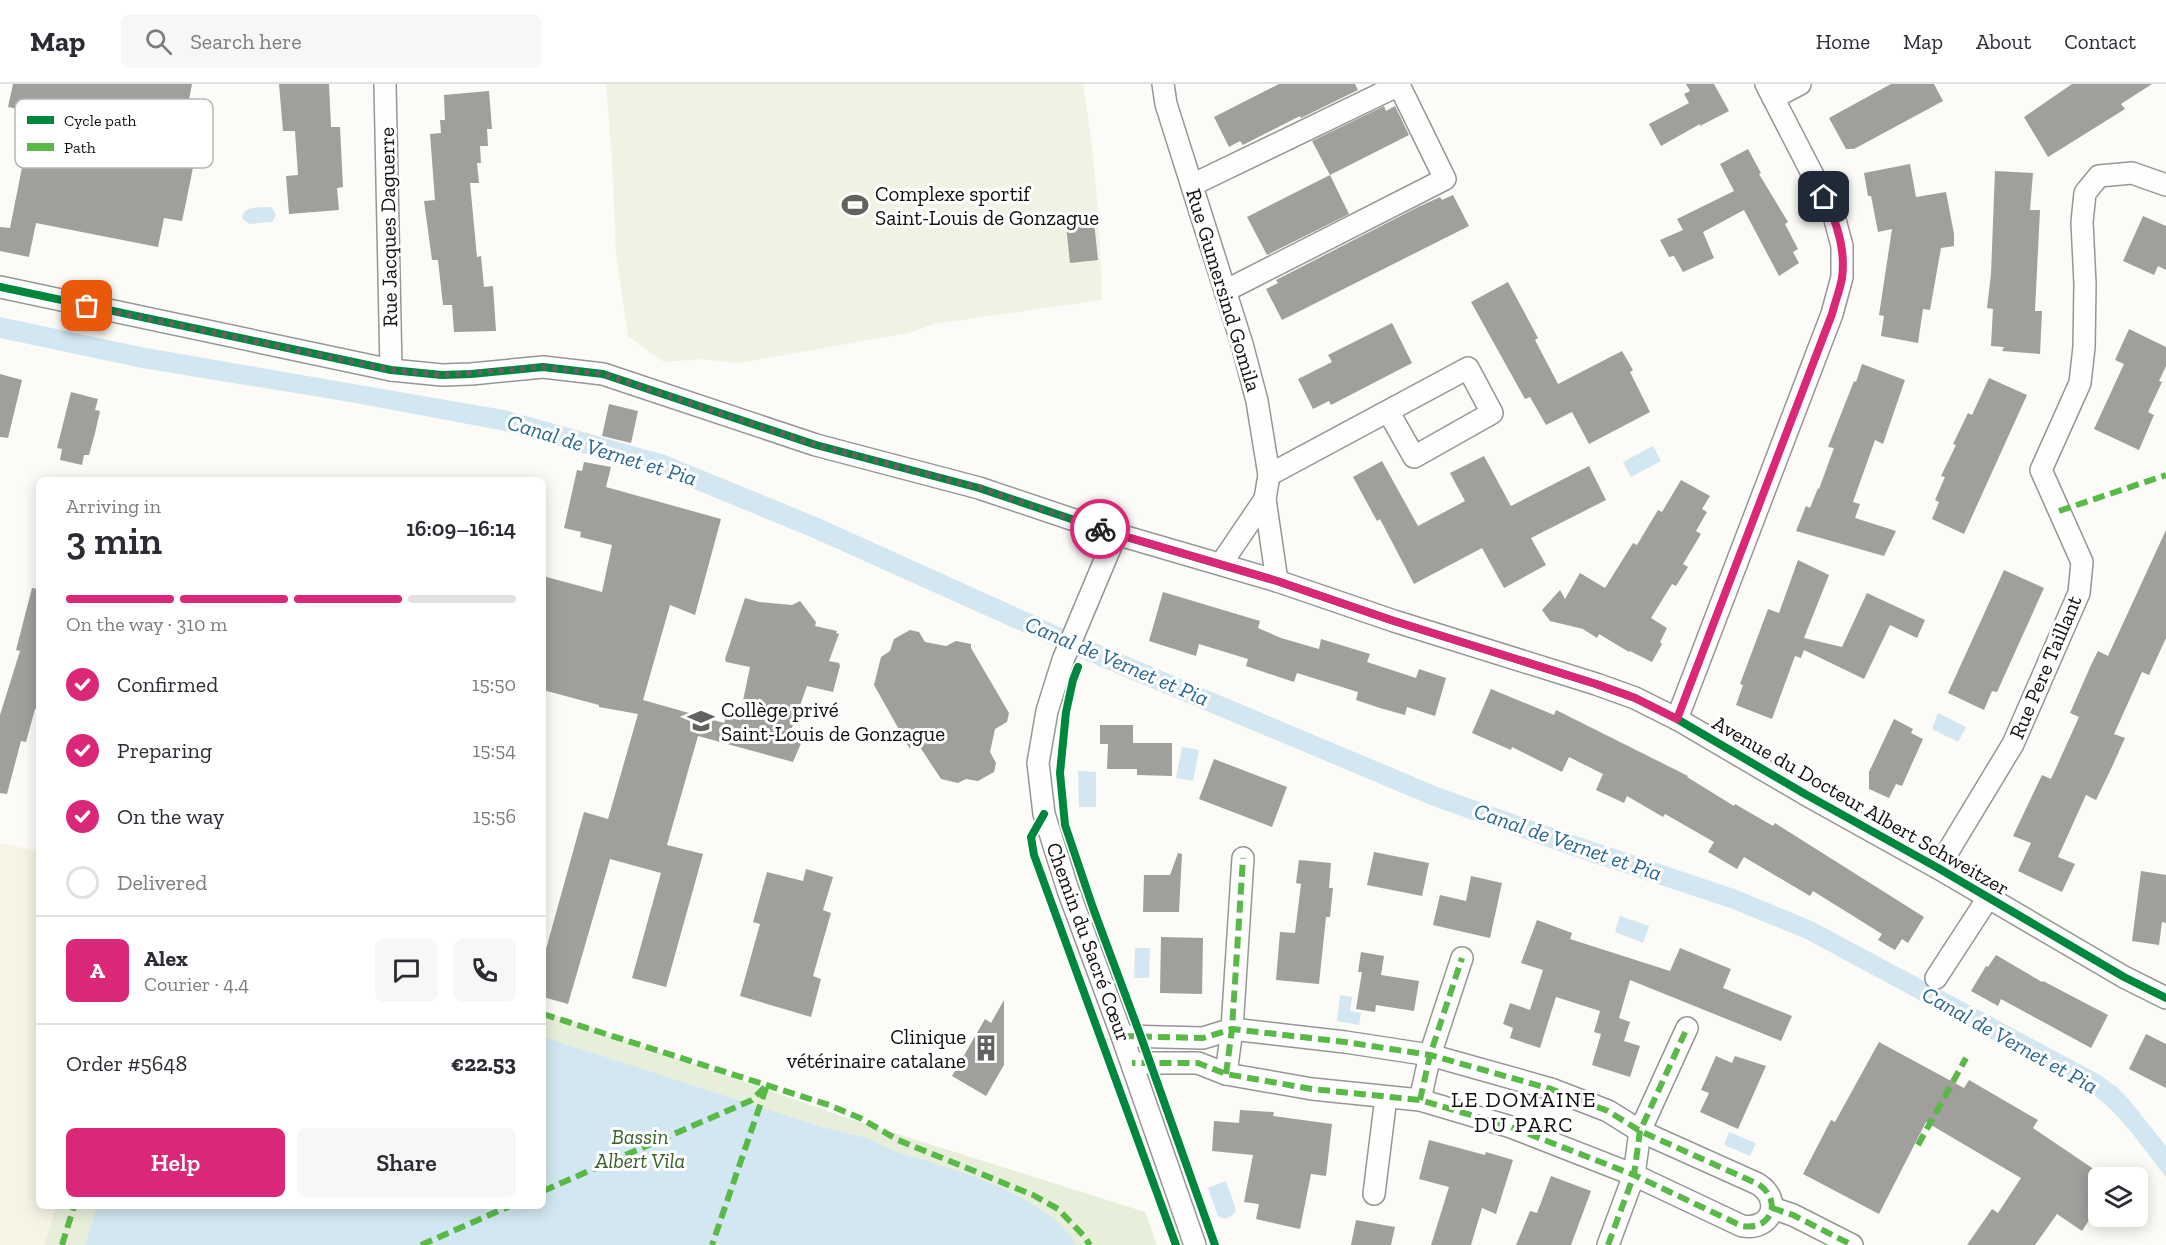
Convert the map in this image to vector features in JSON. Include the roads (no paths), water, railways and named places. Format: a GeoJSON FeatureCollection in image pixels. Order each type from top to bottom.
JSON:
{"type":"FeatureCollection","features":[{"type":"Feature","properties":{"kind":"street","name":"Rue Jacques Daguerre"},"geometry":{"type":"LineString","coordinates":[[385,84],[391,370]]}},
{"type":"Feature","properties":{"kind":"street","name":"Rue Gumersind Gomila"},"geometry":{"type":"LineString","coordinates":[[1163,84],[1166,104],[1257,401],[1269,475],[1264,499],[1277,581]]}},
{"type":"Feature","properties":{"kind":"street"},"geometry":{"type":"LineString","coordinates":[[1677,719],[1832,314],[1842,277],[1842,246],[1834,216],[1770,91],[1800,84]]}},
{"type":"Feature","properties":{"kind":"street"},"geometry":{"type":"LineString","coordinates":[[1192,185],[1399,85],[1445,179],[1225,291]]}},
{"type":"Feature","properties":{"kind":"street","name":"Rue Pere Taillant"},"geometry":{"type":"LineString","coordinates":[[1938,868],[2013,744],[2079,593],[2082,562],[2041,470],[2080,383],[2084,347],[2085,284],[2082,222],[2085,193],[2099,176],[2132,173],[2166,185]]}},
{"type":"Feature","properties":{"kind":"street","name":"Avenue du Docteur Albert Schweitzer"},"geometry":{"type":"LineString","coordinates":[[0,287],[391,370],[442,375],[543,367],[603,374],[816,445],[980,488],[1116,534],[1277,581],[1596,684],[1635,698],[1677,719],[2124,977],[2166,998]]}},
{"type":"Feature","properties":{"kind":"street"},"geometry":{"type":"LineString","coordinates":[[1269,475],[1388,411],[1468,368],[1492,413],[1414,457],[1388,411]]}},
{"type":"Feature","properties":{"kind":"street","name":"Rue Gumersind Gomila"},"geometry":{"type":"LineString","coordinates":[[1221,564],[1264,499]]}},
{"type":"Feature","properties":{"kind":"street","name":"Chemin du Sacré Cœur"},"geometry":{"type":"LineString","coordinates":[[1116,534],[1063,660],[1047,711],[1038,763],[1044,814],[1068,890],[1132,1063],[1195,1245]]}},
{"type":"Feature","properties":{"kind":"street"},"geometry":{"type":"LineString","coordinates":[[1226,1074],[1232,1029],[1243,858]]}},
{"type":"Feature","properties":{"kind":"street"},"geometry":{"type":"LineString","coordinates":[[1936,978],[1988,898]]}},
{"type":"Feature","properties":{"kind":"street"},"geometry":{"type":"LineString","coordinates":[[1420,1100],[1430,1055],[1462,958]]}},
{"type":"Feature","properties":{"kind":"street"},"geometry":{"type":"LineString","coordinates":[[1608,1245],[1635,1175],[1640,1131],[1687,1028]]}},
{"type":"Feature","properties":{"kind":"street"},"geometry":{"type":"LineString","coordinates":[[1122,1036],[1203,1038],[1232,1029],[1345,1042],[1430,1055],[1551,1089],[1608,1111],[1640,1131],[1766,1188],[1771,1196],[1772,1208],[1767,1220],[1759,1225],[1742,1226],[1635,1175],[1511,1127],[1420,1100],[1312,1089],[1226,1074],[1198,1062],[1132,1063]]}},
{"type":"Feature","properties":{"kind":"street"},"geometry":{"type":"LineString","coordinates":[[1374,1194],[1386,1097]]}},
{"type":"Feature","properties":{"kind":"street"},"geometry":{"type":"LineString","coordinates":[[1772,1208],[1793,1215],[1852,1245]]}},
{"type":"Feature","properties":{"kind":"water"},"geometry":{"type":"Polygon","coordinates":[[[270,207],[276,215],[272,222],[249,224],[242,218],[249,209],[270,207]]]}},
{"type":"Feature","properties":{"kind":"water","name":"Canal de Vernet et Pia"},"geometry":{"type":"Polygon","coordinates":[[[0,317],[146,348],[504,410],[665,455],[821,519],[1093,642],[1440,788],[1737,890],[1812,921],[2100,1075],[2118,1088],[2166,1146],[2166,1177],[2112,1110],[2090,1092],[1804,938],[1730,908],[1567,854],[1433,806],[1085,660],[813,538],[658,474],[500,430],[350,402],[142,368],[0,338],[0,317]]]}},
{"type":"Feature","properties":{"kind":"water"},"geometry":{"type":"Polygon","coordinates":[[[1653,446],[1661,461],[1631,477],[1623,462],[1653,446]]]}},
{"type":"Feature","properties":{"kind":"water"},"geometry":{"type":"Polygon","coordinates":[[[1938,713],[1966,727],[1958,742],[1932,729],[1938,713]]]}},
{"type":"Feature","properties":{"kind":"water"},"geometry":{"type":"Polygon","coordinates":[[[1182,747],[1199,750],[1193,781],[1176,778],[1182,747]]]}},
{"type":"Feature","properties":{"kind":"water"},"geometry":{"type":"Polygon","coordinates":[[[1078,771],[1096,772],[1096,807],[1079,807],[1078,771]]]}},
{"type":"Feature","properties":{"kind":"water"},"geometry":{"type":"Polygon","coordinates":[[[1620,916],[1649,926],[1643,943],[1615,932],[1620,916]]]}},
{"type":"Feature","properties":{"kind":"water"},"geometry":{"type":"Polygon","coordinates":[[[1135,948],[1150,948],[1149,978],[1134,978],[1135,948]]]}},
{"type":"Feature","properties":{"kind":"water"},"geometry":{"type":"Polygon","coordinates":[[[1340,995],[1352,997],[1350,1011],[1361,1013],[1359,1025],[1337,1021],[1340,995]]]}},
{"type":"Feature","properties":{"kind":"water","name":"Bassin Albert Vila"},"geometry":{"type":"Polygon","coordinates":[[[546,1038],[822,1127],[866,1138],[900,1153],[973,1176],[1021,1197],[1061,1226],[1077,1245],[85,1245],[96,1209],[546,1209],[546,1038]]]}},
{"type":"Feature","properties":{"kind":"water"},"geometry":{"type":"Polygon","coordinates":[[[1729,1132],[1756,1143],[1750,1156],[1724,1145],[1729,1132]]]}},
{"type":"Feature","properties":{"kind":"water"},"geometry":{"type":"Polygon","coordinates":[[[1226,1181],[1236,1210],[1232,1216],[1224,1219],[1218,1216],[1208,1188],[1226,1181]]]}},
{"type":"Feature","properties":{"kind":"place","name":"Complexe sportif Saint-Louis de Gonzague"},"geometry":{"type":"Point","coordinates":[855,205]}},
{"type":"Feature","properties":{"kind":"place","name":"Collège privé Saint-Louis de Gonzague"},"geometry":{"type":"Point","coordinates":[701,721]}},
{"type":"Feature","properties":{"kind":"place","name":"Clinique vétérinaire catalane"},"geometry":{"type":"Point","coordinates":[986,1048]}},
{"type":"Feature","properties":{"kind":"district","name":"LE DOMAINE DU PARC"},"geometry":{"type":"Point","coordinates":[1524,1112]}}]}
